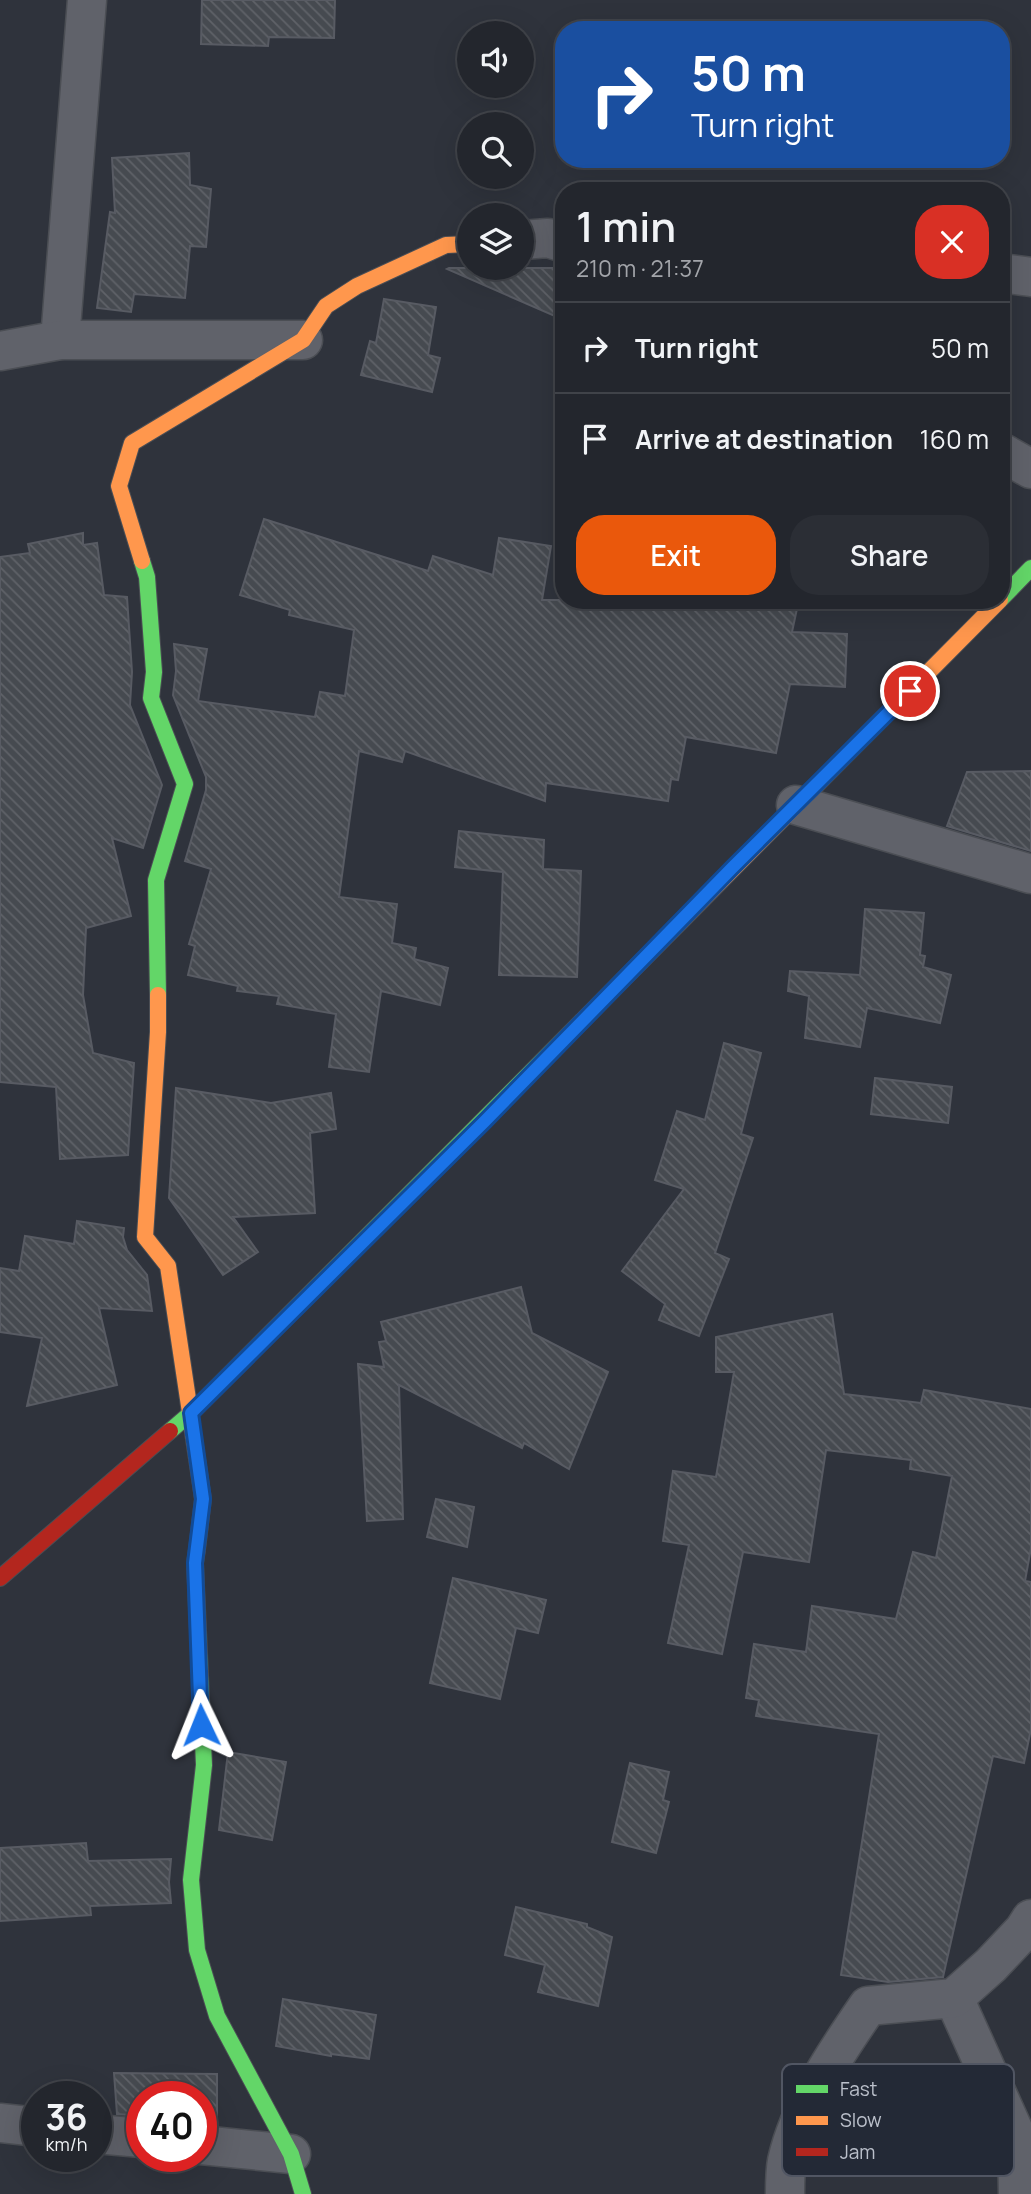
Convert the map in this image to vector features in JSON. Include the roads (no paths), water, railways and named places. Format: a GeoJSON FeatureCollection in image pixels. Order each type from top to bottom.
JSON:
{"type":"FeatureCollection","features":[{"type":"Feature","properties":{"kind":"street"},"geometry":{"type":"LineString","coordinates":[[60,340],[88,0]]}},
{"type":"Feature","properties":{"kind":"street"},"geometry":{"type":"LineString","coordinates":[[534,239],[555,240]]}},
{"type":"Feature","properties":{"kind":"street"},"geometry":{"type":"LineString","coordinates":[[303,2194],[291,2154],[217,2016],[197,1950],[191,1880],[204,1765],[195,1563],[203,1499],[168,1266],[145,1237],[158,1032],[156,880],[185,784],[151,698],[154,672],[147,576],[119,486],[132,443],[303,340],[326,306],[358,286],[446,245],[457,245]]}},
{"type":"Feature","properties":{"kind":"street"},"geometry":{"type":"LineString","coordinates":[[1010,274],[1031,277]]}},
{"type":"Feature","properties":{"kind":"street"},"geometry":{"type":"LineString","coordinates":[[0,351],[60,340],[303,340]]}},
{"type":"Feature","properties":{"kind":"street"},"geometry":{"type":"LineString","coordinates":[[1010,457],[1031,469]]}},
{"type":"Feature","properties":{"kind":"street"},"geometry":{"type":"LineString","coordinates":[[1010,589],[1031,568]]}},
{"type":"Feature","properties":{"kind":"street"},"geometry":{"type":"LineString","coordinates":[[1,1575],[191,1413],[485,1121],[990,609]]}},
{"type":"Feature","properties":{"kind":"street"},"geometry":{"type":"LineString","coordinates":[[796,804],[1031,874]]}},
{"type":"Feature","properties":{"kind":"street"},"geometry":{"type":"LineString","coordinates":[[828,2064],[868,2006],[954,1998],[991,1965],[1031,1919]]}},
{"type":"Feature","properties":{"kind":"street"},"geometry":{"type":"LineString","coordinates":[[954,1998],[984,2064]]}},
{"type":"Feature","properties":{"kind":"street"},"geometry":{"type":"LineString","coordinates":[[0,2123],[21,2125]]}},
{"type":"Feature","properties":{"kind":"street"},"geometry":{"type":"LineString","coordinates":[[1014,2131],[1017,2138],[1018,2194]]}},
{"type":"Feature","properties":{"kind":"street"},"geometry":{"type":"LineString","coordinates":[[217,2147],[291,2154]]}},
{"type":"Feature","properties":{"kind":"street"},"geometry":{"type":"LineString","coordinates":[[760,2194],[786,2178]]}}]}
